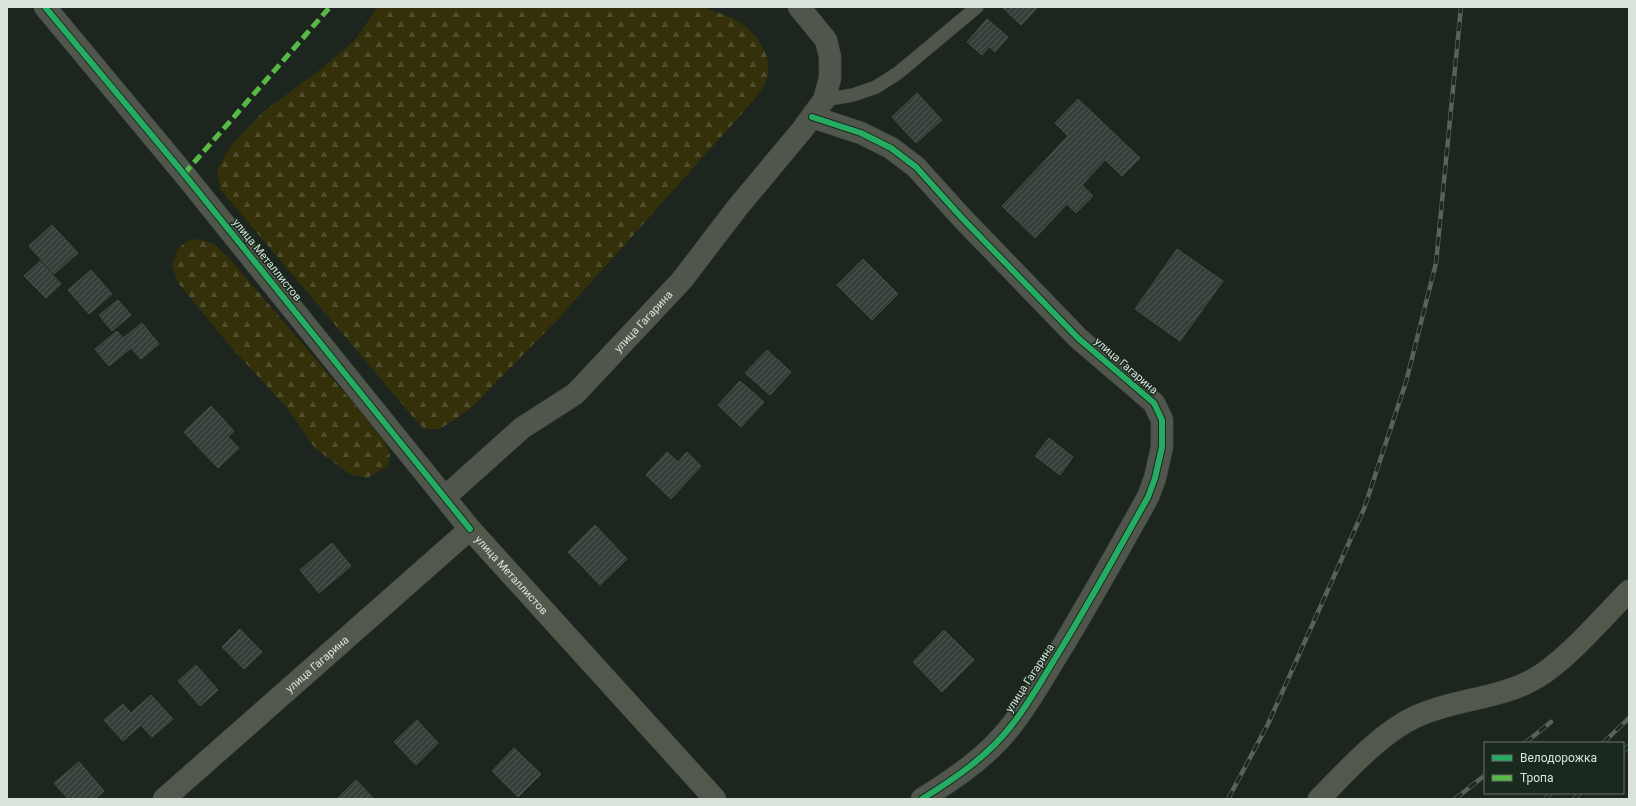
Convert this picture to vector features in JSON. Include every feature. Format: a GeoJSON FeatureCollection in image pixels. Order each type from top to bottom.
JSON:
{"type":"FeatureCollection","features":[{"type":"Feature","properties":{"kind":"main road","name":"улица Гагарина"},"geometry":{"type":"LineString","coordinates":[[164,799],[470,529]]}},
{"type":"Feature","properties":{"kind":"main road","name":"улица Металлистов"},"geometry":{"type":"LineString","coordinates":[[470,529],[714,799]]}},
{"type":"Feature","properties":{"kind":"main road"},"geometry":{"type":"LineString","coordinates":[[1319,799],[1391,732],[1415,717],[1433,710],[1522,685],[1537,678],[1561,659],[1629,591]]}},
{"type":"Feature","properties":{"kind":"street","name":"улица Металлистов"},"geometry":{"type":"LineString","coordinates":[[45,7],[184,174],[470,529]]}},
{"type":"Feature","properties":{"kind":"street","name":"улица Гагарина"},"geometry":{"type":"LineString","coordinates":[[445,497],[522,428],[575,394],[682,280],[737,208],[818,108],[830,78],[830,57],[826,40],[798,7]]}},
{"type":"Feature","properties":{"kind":"street","name":"улица Гагарина"},"geometry":{"type":"LineString","coordinates":[[818,108],[861,133],[891,148],[916,167],[962,218],[1078,338],[1154,403],[1162,420],[1162,447],[1155,478],[1148,497],[1087,606],[1034,693],[1011,727],[991,748],[958,777],[922,799]]}},
{"type":"Feature","properties":{"kind":"lane"},"geometry":{"type":"LineString","coordinates":[[818,108],[876,87],[898,73],[977,7]]}},
{"type":"Feature","properties":{"kind":"green space"},"geometry":{"type":"Polygon","coordinates":[[[378,7],[703,7],[733,19],[745,26],[759,41],[767,58],[767,77],[764,86],[755,99],[560,317],[470,409],[440,429],[424,429],[413,417],[220,189],[217,170],[231,145],[263,112],[321,69],[353,42],[378,7]]]}},
{"type":"Feature","properties":{"kind":"green space"},"geometry":{"type":"Polygon","coordinates":[[[198,239],[213,243],[230,259],[383,438],[390,455],[388,466],[367,478],[351,475],[315,448],[287,408],[230,346],[179,284],[172,266],[177,250],[186,241],[198,239]]]}},
{"type":"Feature","properties":{"kind":"building"},"geometry":{"type":"Polygon","coordinates":[[[1038,7],[1021,25],[1003,8],[1038,7]]]}},
{"type":"Feature","properties":{"kind":"building"},"geometry":{"type":"Polygon","coordinates":[[[987,19],[1008,37],[995,52],[989,47],[982,55],[967,42],[987,19]]]}},
{"type":"Feature","properties":{"kind":"building"},"geometry":{"type":"Polygon","coordinates":[[[917,93],[942,120],[916,143],[892,117],[917,93]]]}},
{"type":"Feature","properties":{"kind":"building"},"geometry":{"type":"Polygon","coordinates":[[[1078,99],[1140,158],[1122,176],[1105,160],[1082,185],[1093,196],[1076,213],[1067,204],[1035,238],[1002,206],[1068,136],[1055,123],[1078,99]]]}},
{"type":"Feature","properties":{"kind":"building"},"geometry":{"type":"Polygon","coordinates":[[[52,225],[78,253],[54,274],[29,246],[52,225]]]}},
{"type":"Feature","properties":{"kind":"building"},"geometry":{"type":"Polygon","coordinates":[[[1177,249],[1223,281],[1180,341],[1135,309],[1177,249]]]}},
{"type":"Feature","properties":{"kind":"building"},"geometry":{"type":"Polygon","coordinates":[[[863,259],[898,294],[872,320],[837,285],[863,259]]]}},
{"type":"Feature","properties":{"kind":"building"},"geometry":{"type":"Polygon","coordinates":[[[40,261],[61,284],[46,298],[24,276],[40,261]]]}},
{"type":"Feature","properties":{"kind":"building"},"geometry":{"type":"Polygon","coordinates":[[[91,270],[112,294],[89,314],[68,290],[91,270]]]}},
{"type":"Feature","properties":{"kind":"building"},"geometry":{"type":"Polygon","coordinates":[[[118,300],[131,315],[112,331],[99,315],[118,300]]]}},
{"type":"Feature","properties":{"kind":"building"},"geometry":{"type":"Polygon","coordinates":[[[142,323],[159,344],[141,359],[131,348],[109,366],[95,349],[117,331],[123,338],[142,323]]]}},
{"type":"Feature","properties":{"kind":"building"},"geometry":{"type":"Polygon","coordinates":[[[767,350],[791,372],[770,395],[745,373],[767,350]]]}},
{"type":"Feature","properties":{"kind":"building"},"geometry":{"type":"Polygon","coordinates":[[[740,381],[764,402],[741,427],[718,405],[740,381]]]}},
{"type":"Feature","properties":{"kind":"building"},"geometry":{"type":"Polygon","coordinates":[[[211,406],[234,431],[228,437],[239,448],[218,468],[184,432],[211,406]]]}},
{"type":"Feature","properties":{"kind":"building"},"geometry":{"type":"Polygon","coordinates":[[[1049,438],[1073,457],[1060,475],[1035,456],[1049,438]]]}},
{"type":"Feature","properties":{"kind":"building"},"geometry":{"type":"Polygon","coordinates":[[[667,452],[678,462],[687,452],[701,466],[671,499],[646,475],[667,452]]]}},
{"type":"Feature","properties":{"kind":"building"},"geometry":{"type":"Polygon","coordinates":[[[595,525],[627,559],[600,585],[568,552],[595,525]]]}},
{"type":"Feature","properties":{"kind":"building"},"geometry":{"type":"Polygon","coordinates":[[[332,543],[351,566],[319,593],[300,570],[332,543]]]}},
{"type":"Feature","properties":{"kind":"building"},"geometry":{"type":"Polygon","coordinates":[[[240,629],[262,652],[244,669],[222,647],[240,629]]]}},
{"type":"Feature","properties":{"kind":"building"},"geometry":{"type":"Polygon","coordinates":[[[944,630],[974,660],[942,692],[913,662],[944,630]]]}},
{"type":"Feature","properties":{"kind":"building"},"geometry":{"type":"Polygon","coordinates":[[[196,665],[218,690],[200,706],[178,681],[196,665]]]}},
{"type":"Feature","properties":{"kind":"building"},"geometry":{"type":"Polygon","coordinates":[[[151,695],[173,719],[152,737],[141,725],[123,741],[104,720],[123,704],[131,713],[151,695]]]}},
{"type":"Feature","properties":{"kind":"building"},"geometry":{"type":"Polygon","coordinates":[[[417,720],[438,743],[416,765],[394,742],[417,720]]]}},
{"type":"Feature","properties":{"kind":"building"},"geometry":{"type":"Polygon","coordinates":[[[514,748],[541,774],[518,797],[492,771],[514,748]]]}},
{"type":"Feature","properties":{"kind":"building"},"geometry":{"type":"Polygon","coordinates":[[[79,762],[104,791],[95,799],[68,799],[54,783],[79,762]]]}},
{"type":"Feature","properties":{"kind":"building"},"geometry":{"type":"Polygon","coordinates":[[[356,780],[374,799],[338,798],[356,780]]]}},
{"type":"Feature","properties":{"kind":"railway"},"geometry":{"type":"LineString","coordinates":[[1228,799],[1268,724],[1364,509],[1406,382],[1436,263],[1461,7]]}},
{"type":"Feature","properties":{"kind":"railway"},"geometry":{"type":"LineString","coordinates":[[1604,742],[1629,718]]}},
{"type":"Feature","properties":{"kind":"railway"},"geometry":{"type":"LineString","coordinates":[[1526,742],[1551,722]]}},
{"type":"Feature","properties":{"kind":"railway"},"geometry":{"type":"LineString","coordinates":[[1624,750],[1629,746]]}},
{"type":"Feature","properties":{"kind":"railway"},"geometry":{"type":"LineString","coordinates":[[1455,799],[1484,776]]}},
{"type":"Feature","properties":{"kind":"railway"},"geometry":{"type":"LineString","coordinates":[[1545,799],[1550,794]]}},
{"type":"Feature","properties":{"kind":"railway"},"geometry":{"type":"LineString","coordinates":[[1574,799],[1579,794]]}},
{"type":"Feature","properties":{"kind":"marked path"},"geometry":{"type":"LineString","coordinates":[[184,174],[330,7]]}},
{"type":"Feature","properties":{"kind":"cycle path"},"geometry":{"type":"LineString","coordinates":[[45,7],[184,174],[470,529]]}},
{"type":"Feature","properties":{"kind":"cycle path"},"geometry":{"type":"LineString","coordinates":[[812,117],[861,133],[891,148],[916,167],[962,218],[1078,338],[1154,403],[1162,420],[1162,447],[1155,478],[1148,497],[1091,598],[1034,693],[1011,726],[991,748],[970,767],[922,799]]}}]}
